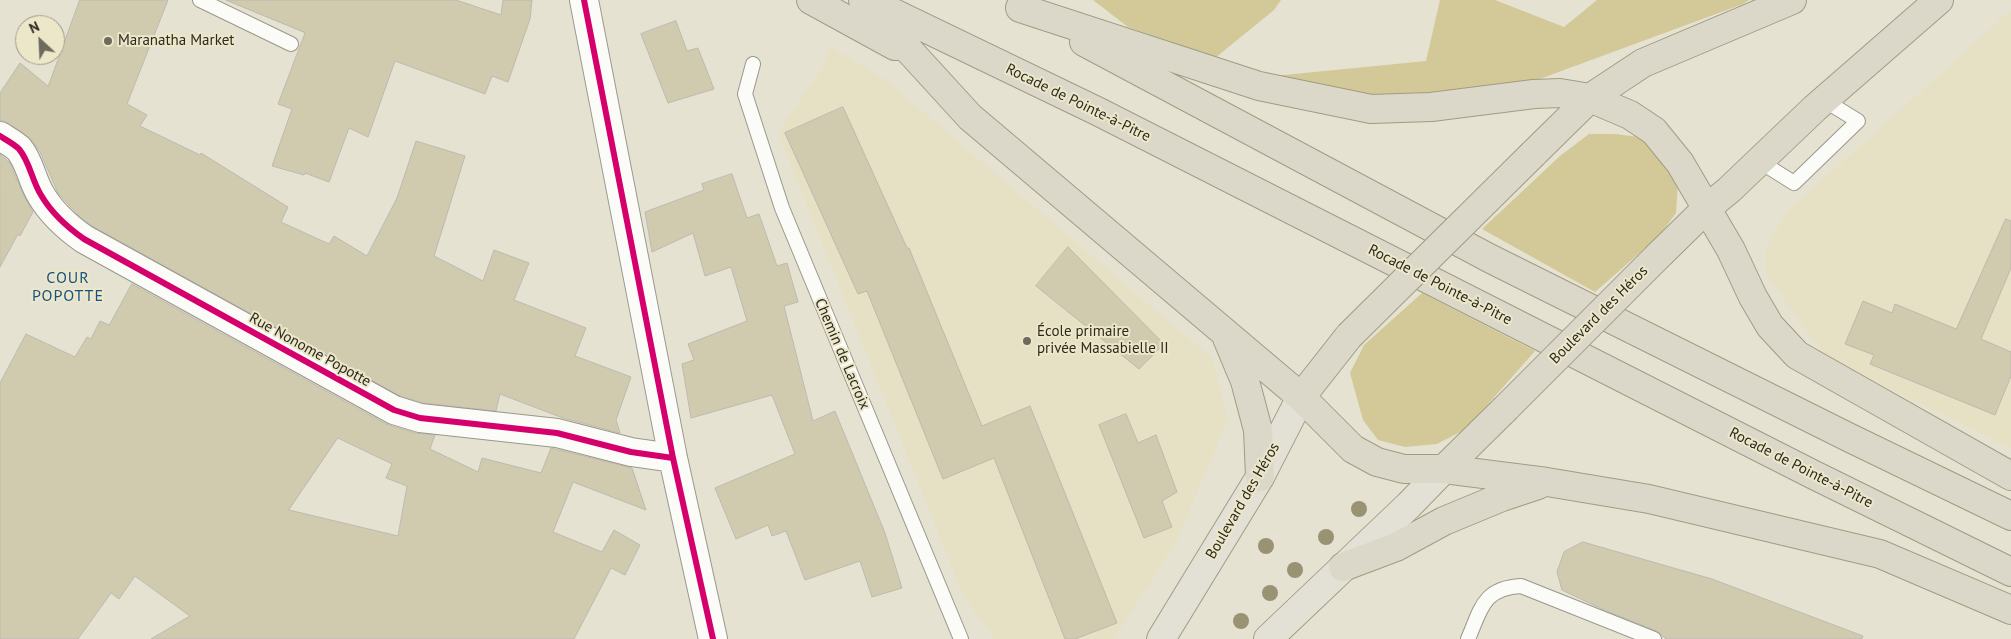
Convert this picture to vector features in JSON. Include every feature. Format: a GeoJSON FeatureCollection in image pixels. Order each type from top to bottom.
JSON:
{"type":"FeatureCollection","features":[{"type":"Feature","properties":{"kind":"highway"},"geometry":{"type":"LineString","coordinates":[[811,0],[916,58]]}},
{"type":"Feature","properties":{"kind":"highway"},"geometry":{"type":"LineString","coordinates":[[863,0],[970,117],[1301,397],[1353,449],[1377,462],[1404,469],[1444,469],[1649,498],[1880,554],[2011,610]]}},
{"type":"Feature","properties":{"kind":"highway","name":"Rocade de Pointe-à-Pitre"},"geometry":{"type":"LineString","coordinates":[[868,0],[1097,111],[1814,475],[2011,572]]}},
{"type":"Feature","properties":{"kind":"highway","name":"Boulevard des Héros"},"geometry":{"type":"LineString","coordinates":[[1301,397],[1349,336],[1590,98],[1643,63],[1792,0]]}},
{"type":"Feature","properties":{"kind":"highway","name":"Boulevard des Héros"},"geometry":{"type":"LineString","coordinates":[[1444,469],[1707,208],[1729,190],[1824,100],[1939,0]]}},
{"type":"Feature","properties":{"kind":"highway"},"geometry":{"type":"LineString","coordinates":[[1019,3],[1087,30],[1259,86],[1372,109],[1431,108],[1534,94],[1560,93],[1590,98],[1630,115],[1654,131],[1680,162],[1730,250],[1752,297],[1770,326],[1797,355],[2011,476]]}},
{"type":"Feature","properties":{"kind":"highway"},"geometry":{"type":"LineString","coordinates":[[1019,3],[1489,258],[2011,516]]}},
{"type":"Feature","properties":{"kind":"highway"},"geometry":{"type":"LineString","coordinates":[[1225,334],[1245,381],[1256,421],[1260,477]]}},
{"type":"Feature","properties":{"kind":"highway"},"geometry":{"type":"LineString","coordinates":[[1343,567],[1396,547],[1444,521],[1502,497],[1546,482]]}},
{"type":"Feature","properties":{"kind":"main road","name":"Boulevard des Héros"},"geometry":{"type":"LineString","coordinates":[[1161,639],[1260,477],[1301,397]]}},
{"type":"Feature","properties":{"kind":"main road","name":"Boulevard des Héros"},"geometry":{"type":"LineString","coordinates":[[1268,639],[1409,505],[1444,469]]}},
{"type":"Feature","properties":{"kind":"street"},"geometry":{"type":"LineString","coordinates":[[584,0],[673,458],[713,639]]}},
{"type":"Feature","properties":{"kind":"street","name":"Rue Nonome Popotte"},"geometry":{"type":"LineString","coordinates":[[0,136],[18,149],[31,171],[46,204],[64,224],[84,239],[394,410],[420,418],[557,433],[631,452],[673,458]]}},
{"type":"Feature","properties":{"kind":"lane"},"geometry":{"type":"LineString","coordinates":[[200,0],[291,44]]}},
{"type":"Feature","properties":{"kind":"lane","name":"Chemin de Lacroix"},"geometry":{"type":"LineString","coordinates":[[753,64],[745,94],[782,208],[961,639]]}},
{"type":"Feature","properties":{"kind":"lane"},"geometry":{"type":"LineString","coordinates":[[1759,161],[1794,183],[1858,121],[1824,100]]}},
{"type":"Feature","properties":{"kind":"lane"},"geometry":{"type":"LineString","coordinates":[[1473,638],[1484,601],[1493,594],[1508,587],[1521,586],[1654,639]]}},
{"type":"Feature","properties":{"kind":"shaded area"},"geometry":{"type":"Polygon","coordinates":[[[1093,0],[1281,0],[1274,10],[1215,58],[1128,27],[1093,0]]]}},
{"type":"Feature","properties":{"kind":"shaded area"},"geometry":{"type":"Polygon","coordinates":[[[1440,0],[1495,0],[1564,27],[1597,0],[1749,0],[1743,4],[1537,80],[1396,105],[1274,76],[1426,61],[1440,0]]]}},
{"type":"Feature","properties":{"kind":"shaded area"},"geometry":{"type":"Polygon","coordinates":[[[2011,10],[2011,449],[1829,358],[1799,322],[1765,271],[1765,250],[1788,211],[2011,10]]]}},
{"type":"Feature","properties":{"kind":"shaded area","name":"École primaire privée Massabielle II"},"geometry":{"type":"Polygon","coordinates":[[[830,46],[886,80],[1212,357],[1228,419],[1177,540],[1114,639],[995,639],[964,598],[778,133],[822,69],[830,46]]]}},
{"type":"Feature","properties":{"kind":"shaded area"},"geometry":{"type":"Polygon","coordinates":[[[1589,134],[1615,134],[1639,137],[1660,156],[1678,183],[1676,213],[1659,236],[1595,292],[1482,229],[1560,156],[1589,134]]]}},
{"type":"Feature","properties":{"kind":"shaded area"},"geometry":{"type":"Polygon","coordinates":[[[1422,293],[1535,351],[1466,429],[1437,444],[1405,447],[1378,440],[1363,420],[1350,373],[1364,345],[1422,293]]]}},
{"type":"Feature","properties":{"kind":"building"},"geometry":{"type":"Polygon","coordinates":[[[80,0],[168,0],[127,104],[147,115],[140,126],[200,155],[201,153],[288,207],[281,222],[329,244],[334,236],[367,256],[397,198],[416,141],[465,156],[434,256],[483,281],[494,250],[529,263],[514,300],[586,328],[575,356],[631,377],[616,420],[620,433],[563,418],[500,394],[496,411],[423,403],[400,396],[92,226],[81,218],[58,193],[40,152],[32,140],[8,123],[0,120],[0,93],[19,65],[22,65],[48,86],[56,65],[65,65],[65,40],[80,0]]]}},
{"type":"Feature","properties":{"kind":"building"},"geometry":{"type":"Polygon","coordinates":[[[226,0],[456,0],[501,15],[503,0],[532,0],[530,19],[508,82],[492,76],[485,94],[395,61],[368,137],[349,128],[329,182],[305,173],[304,175],[272,166],[292,109],[278,104],[305,33],[226,0]]]}},
{"type":"Feature","properties":{"kind":"building"},"geometry":{"type":"Polygon","coordinates":[[[676,21],[687,51],[698,48],[714,89],[668,103],[641,34],[676,21]]]}},
{"type":"Feature","properties":{"kind":"building"},"geometry":{"type":"Polygon","coordinates":[[[843,107],[907,248],[909,248],[982,426],[1030,406],[1117,623],[1075,639],[1065,639],[994,458],[943,479],[867,291],[858,294],[785,133],[843,107]]]}},
{"type":"Feature","properties":{"kind":"building"},"geometry":{"type":"Polygon","coordinates":[[[0,154],[10,163],[33,212],[20,236],[18,234],[0,267],[0,154]]]}},
{"type":"Feature","properties":{"kind":"building"},"geometry":{"type":"Polygon","coordinates":[[[732,174],[747,218],[759,214],[777,266],[787,263],[798,302],[784,306],[813,421],[835,411],[885,533],[902,588],[872,597],[860,561],[805,580],[786,531],[772,536],[768,525],[736,539],[715,488],[795,454],[772,395],[691,418],[682,364],[694,360],[688,344],[747,321],[731,267],[705,276],[693,233],[652,252],[645,212],[704,190],[702,184],[732,174]]]}},
{"type":"Feature","properties":{"kind":"building"},"geometry":{"type":"Polygon","coordinates":[[[2006,219],[2011,221],[2011,268],[1981,339],[2011,352],[2011,376],[1995,415],[1870,364],[1874,355],[1845,344],[1863,301],[1892,313],[1895,304],[1956,329],[2006,219]]]}},
{"type":"Feature","properties":{"kind":"building"},"geometry":{"type":"Polygon","coordinates":[[[1068,247],[1164,344],[1139,369],[1036,286],[1068,247]]]}},
{"type":"Feature","properties":{"kind":"building"},"geometry":{"type":"Polygon","coordinates":[[[132,284],[386,424],[415,433],[435,435],[430,449],[478,472],[482,458],[541,473],[551,448],[632,468],[646,510],[573,482],[553,532],[602,552],[614,530],[640,545],[625,575],[611,568],[574,639],[151,639],[190,616],[135,576],[119,599],[111,593],[78,639],[0,639],[0,383],[26,334],[75,357],[87,337],[91,339],[100,321],[109,325],[132,284]],[[338,438],[289,510],[398,536],[407,486],[386,478],[392,464],[338,438]]]}},
{"type":"Feature","properties":{"kind":"building"},"geometry":{"type":"Polygon","coordinates":[[[1126,414],[1138,443],[1156,435],[1177,492],[1162,501],[1172,527],[1144,538],[1099,425],[1126,414]]]}},
{"type":"Feature","properties":{"kind":"building"},"geometry":{"type":"Polygon","coordinates":[[[1583,542],[1712,579],[1863,636],[1862,639],[1666,639],[1657,631],[1602,609],[1562,590],[1557,572],[1564,552],[1583,542]]]}},
{"type":"Feature","properties":{"kind":"cycle path"},"geometry":{"type":"LineString","coordinates":[[584,0],[673,458],[713,639]]}},
{"type":"Feature","properties":{"kind":"cycle path"},"geometry":{"type":"LineString","coordinates":[[0,136],[17,147],[23,154],[45,202],[66,225],[84,239],[394,410],[420,418],[557,433],[631,452],[673,458]]}},
{"type":"Feature","properties":{"kind":"place","name":"Maranatha Market"},"geometry":{"type":"Point","coordinates":[108,41]}},
{"type":"Feature","properties":{"kind":"place","name":"École primaire privée Massabielle II"},"geometry":{"type":"Point","coordinates":[1027,341]}},
{"type":"Feature","properties":{"kind":"district","name":"COUR POPOTTE"},"geometry":{"type":"Point","coordinates":[68,287]}}]}
